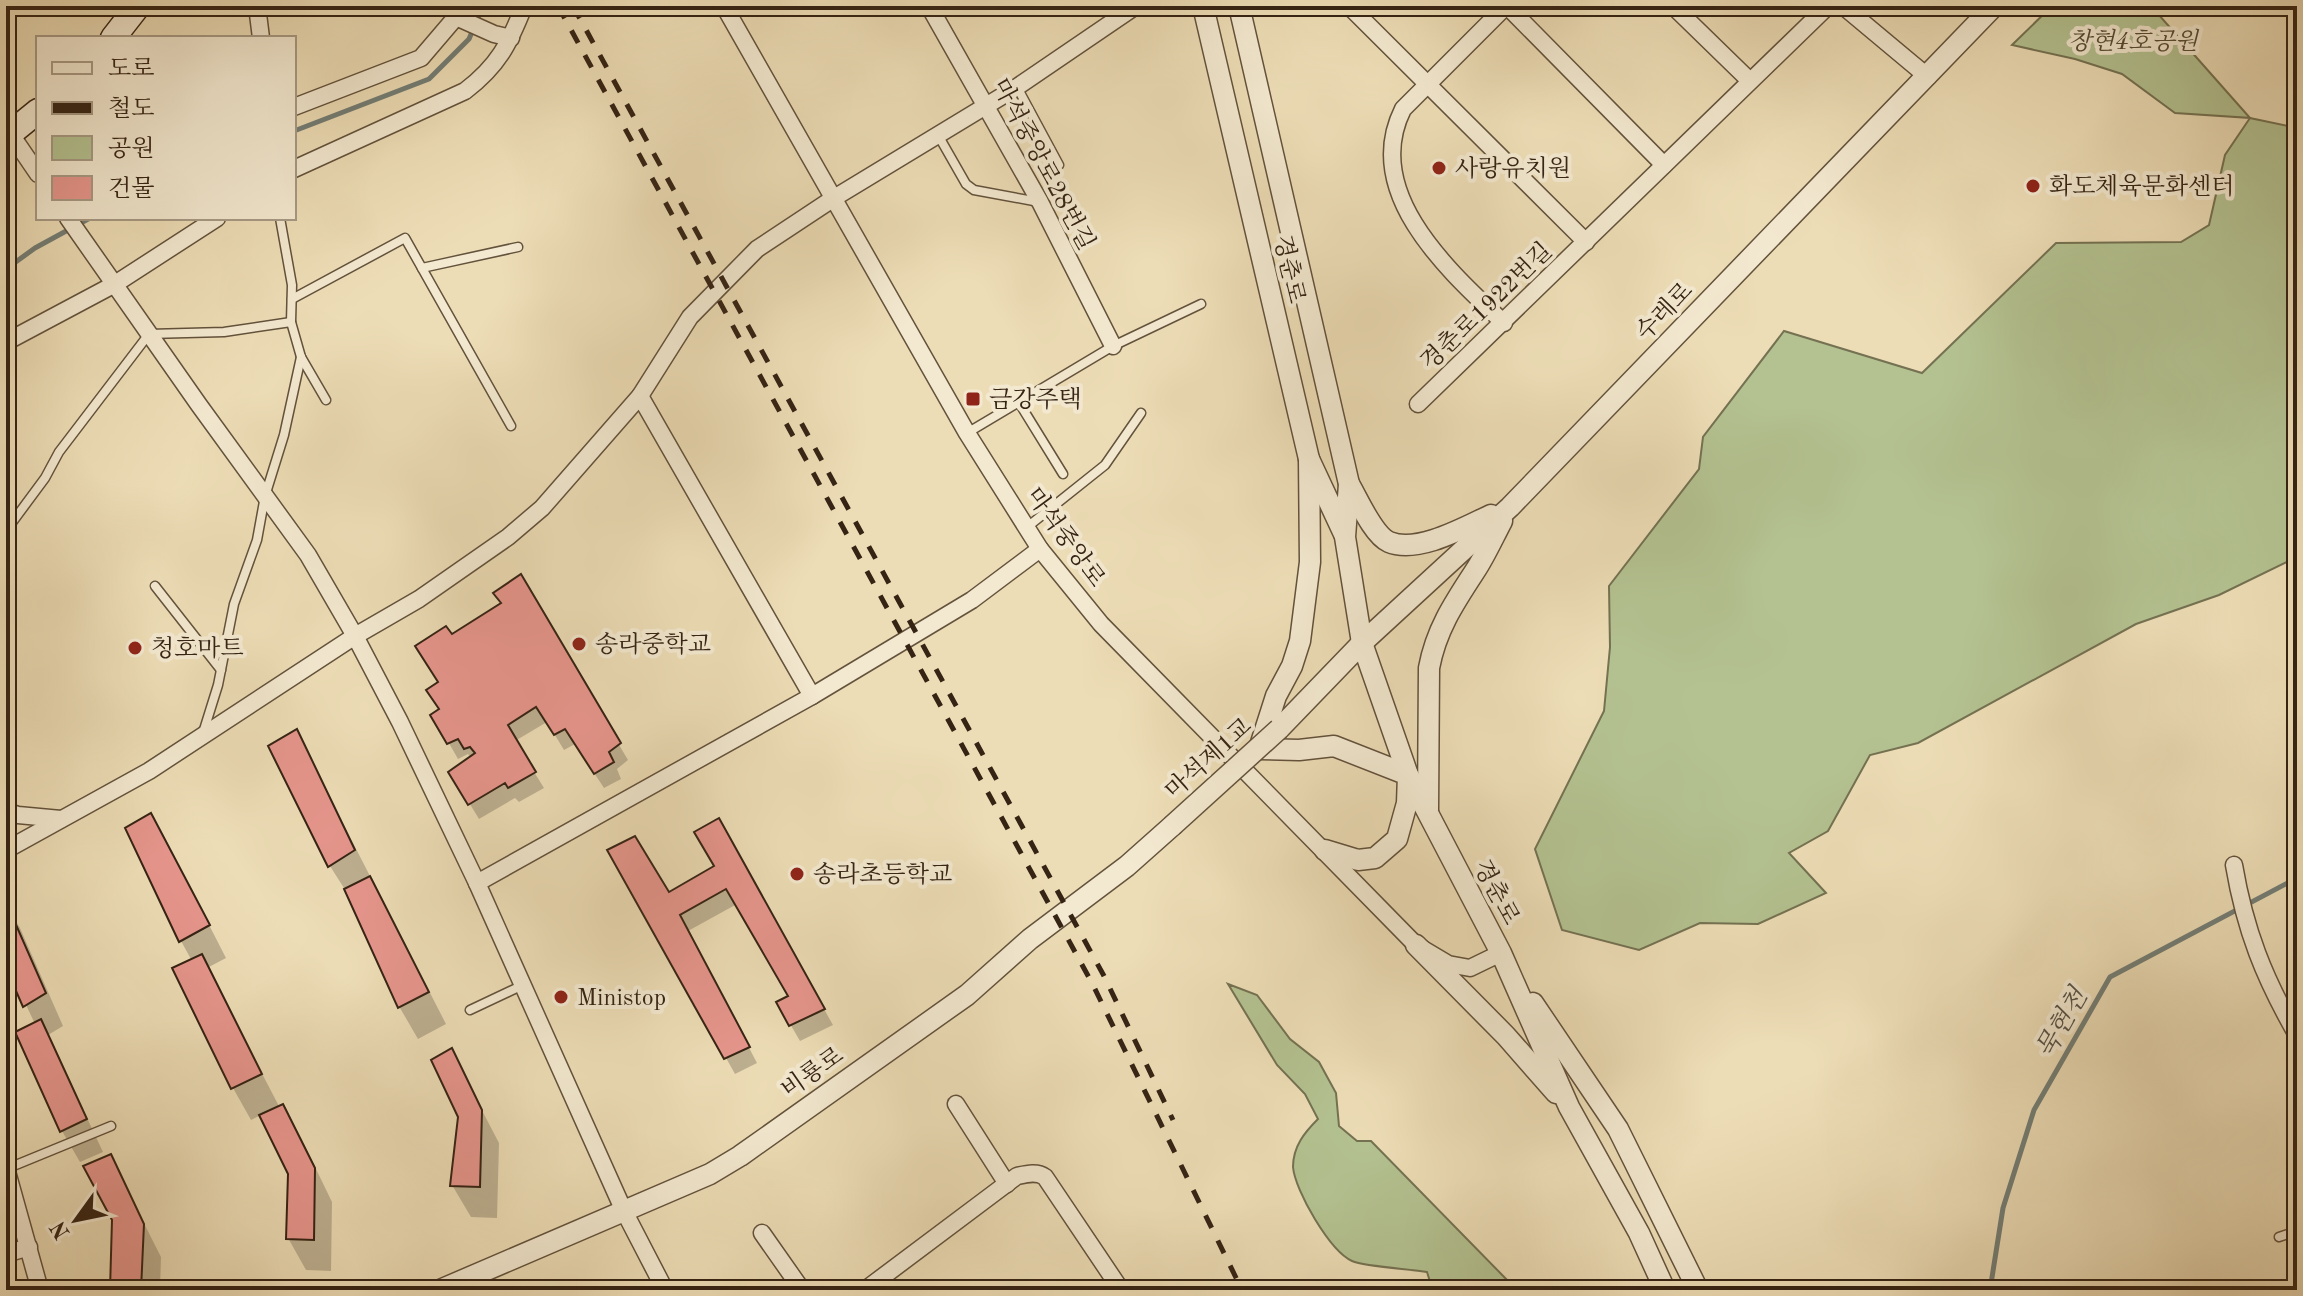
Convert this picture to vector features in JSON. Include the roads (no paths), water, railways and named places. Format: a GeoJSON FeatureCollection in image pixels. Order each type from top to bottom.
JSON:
{"type":"FeatureCollection","features":[{"type":"Feature","properties":{"kind":"main road"},"geometry":{"type":"LineString","coordinates":[[115,36],[138,6]]}},
{"type":"Feature","properties":{"kind":"main road"},"geometry":{"type":"LineString","coordinates":[[8,133],[36,112]]}},
{"type":"Feature","properties":{"kind":"street"},"geometry":{"type":"LineString","coordinates":[[257,6],[261,36]]}},
{"type":"Feature","properties":{"kind":"street"},"geometry":{"type":"LineString","coordinates":[[296,168],[465,91],[484,76],[502,55],[503,36],[524,6]]}},
{"type":"Feature","properties":{"kind":"street","name":"마석중앙로"},"geometry":{"type":"LineString","coordinates":[[724,6],[967,433],[1025,528],[1101,624],[1416,945],[1448,964],[1470,968],[1501,953]]}},
{"type":"Feature","properties":{"kind":"street","name":"마석중앙로28번길"},"geometry":{"type":"LineString","coordinates":[[929,6],[1040,202],[1113,346]]}},
{"type":"Feature","properties":{"kind":"street"},"geometry":{"type":"LineString","coordinates":[[6,850],[149,771],[355,636],[419,599],[508,537],[542,508],[640,396],[690,317],[757,249],[834,198],[1017,87],[1136,6]]}},
{"type":"Feature","properties":{"kind":"street","name":"경춘로"},"geometry":{"type":"LineString","coordinates":[[1203,6],[1309,459],[1345,537]]}},
{"type":"Feature","properties":{"kind":"street","name":"경춘로"},"geometry":{"type":"LineString","coordinates":[[1239,6],[1349,484],[1345,537],[1362,643],[1408,775],[1501,953],[1569,1107],[1639,1233],[1665,1290]]}},
{"type":"Feature","properties":{"kind":"street","name":"경춘로1922번길"},"geometry":{"type":"LineString","coordinates":[[1349,6],[1586,242]]}},
{"type":"Feature","properties":{"kind":"street"},"geometry":{"type":"LineString","coordinates":[[1504,323],[1462,283],[1429,243],[1400,197],[1391,152],[1395,126],[1403,109],[1506,6],[1664,165]]}},
{"type":"Feature","properties":{"kind":"street"},"geometry":{"type":"LineString","coordinates":[[1673,6],[1750,81]]}},
{"type":"Feature","properties":{"kind":"street","name":"경춘로1922번길"},"geometry":{"type":"LineString","coordinates":[[1418,404],[1828,6]]}},
{"type":"Feature","properties":{"kind":"street"},"geometry":{"type":"LineString","coordinates":[[1843,6],[1928,77]]}},
{"type":"Feature","properties":{"kind":"street","name":"수레로"},"geometry":{"type":"LineString","coordinates":[[1362,643],[1510,507],[1994,6]]}},
{"type":"Feature","properties":{"kind":"street"},"geometry":{"type":"LineString","coordinates":[[296,106],[421,58],[459,14],[503,36]]}},
{"type":"Feature","properties":{"kind":"street"},"geometry":{"type":"LineString","coordinates":[[8,133],[36,171]]}},
{"type":"Feature","properties":{"kind":"street"},"geometry":{"type":"LineString","coordinates":[[69,220],[308,555],[355,636],[477,883],[623,1209],[665,1290]]}},
{"type":"Feature","properties":{"kind":"street"},"geometry":{"type":"LineString","coordinates":[[6,342],[115,284],[214,220]]}},
{"type":"Feature","properties":{"kind":"street"},"geometry":{"type":"LineString","coordinates":[[640,396],[812,696]]}},
{"type":"Feature","properties":{"kind":"street"},"geometry":{"type":"LineString","coordinates":[[1309,459],[1310,562],[1300,641],[1292,666],[1276,696],[1259,749],[1299,750],[1334,746],[1408,775],[1407,803],[1397,839],[1375,858],[1358,860],[1325,850]]}},
{"type":"Feature","properties":{"kind":"street"},"geometry":{"type":"LineString","coordinates":[[1349,484],[1374,527],[1388,542],[1413,545],[1442,538],[1510,507]]}},
{"type":"Feature","properties":{"kind":"street"},"geometry":{"type":"LineString","coordinates":[[1428,817],[1429,668],[1433,644],[1450,606],[1477,569],[1510,507]]}},
{"type":"Feature","properties":{"kind":"street"},"geometry":{"type":"LineString","coordinates":[[477,883],[812,696],[972,600],[1040,549]]}},
{"type":"Feature","properties":{"kind":"street","name":"마석제1교"},"geometry":{"type":"LineString","coordinates":[[1172,826],[1259,749],[1362,643]]}},
{"type":"Feature","properties":{"kind":"street"},"geometry":{"type":"LineString","coordinates":[[6,811],[63,819]]}},
{"type":"Feature","properties":{"kind":"street","name":"비룡로"},"geometry":{"type":"LineString","coordinates":[[440,1290],[710,1174],[740,1156],[967,995],[1030,939],[1127,866],[1172,826]]}},
{"type":"Feature","properties":{"kind":"street"},"geometry":{"type":"LineString","coordinates":[[2234,868],[2246,923],[2271,990],[2297,1035]]}},
{"type":"Feature","properties":{"kind":"street"},"geometry":{"type":"LineString","coordinates":[[1416,945],[1506,1036],[1569,1107]]}},
{"type":"Feature","properties":{"kind":"street","name":"경춘로"},"geometry":{"type":"LineString","coordinates":[[1501,953],[1618,1129],[1698,1290]]}},
{"type":"Feature","properties":{"kind":"street"},"geometry":{"type":"LineString","coordinates":[[956,1104],[1007,1184]]}},
{"type":"Feature","properties":{"kind":"street"},"geometry":{"type":"LineString","coordinates":[[6,1168],[40,1290]]}},
{"type":"Feature","properties":{"kind":"street"},"geometry":{"type":"LineString","coordinates":[[865,1290],[1017,1176],[1040,1174],[1121,1290]]}},
{"type":"Feature","properties":{"kind":"street"},"geometry":{"type":"LineString","coordinates":[[762,1233],[802,1290]]}},
{"type":"Feature","properties":{"kind":"street"},"geometry":{"type":"LineString","coordinates":[[6,1254],[29,1247]]}},
{"type":"Feature","properties":{"kind":"lane"},"geometry":{"type":"LineString","coordinates":[[1017,87],[1059,165]]}},
{"type":"Feature","properties":{"kind":"lane"},"geometry":{"type":"LineString","coordinates":[[938,135],[966,184],[974,190],[1040,202]]}},
{"type":"Feature","properties":{"kind":"lane"},"geometry":{"type":"LineString","coordinates":[[280,220],[292,299],[291,322],[301,357],[326,400]]}},
{"type":"Feature","properties":{"kind":"lane"},"geometry":{"type":"LineString","coordinates":[[292,299],[405,238],[511,426]]}},
{"type":"Feature","properties":{"kind":"lane"},"geometry":{"type":"LineString","coordinates":[[422,268],[518,247]]}},
{"type":"Feature","properties":{"kind":"lane"},"geometry":{"type":"LineString","coordinates":[[967,433],[1113,346],[1201,304]]}},
{"type":"Feature","properties":{"kind":"lane"},"geometry":{"type":"LineString","coordinates":[[8,528],[45,478],[59,452],[149,334],[224,332],[291,322]]}},
{"type":"Feature","properties":{"kind":"lane"},"geometry":{"type":"LineString","coordinates":[[202,737],[221,670],[234,604],[257,540],[265,496],[284,435],[301,357]]}},
{"type":"Feature","properties":{"kind":"lane"},"geometry":{"type":"LineString","coordinates":[[1018,401],[1063,474]]}},
{"type":"Feature","properties":{"kind":"lane"},"geometry":{"type":"LineString","coordinates":[[1025,528],[1105,465],[1141,413]]}},
{"type":"Feature","properties":{"kind":"lane"},"geometry":{"type":"LineString","coordinates":[[155,586],[221,670]]}},
{"type":"Feature","properties":{"kind":"lane"},"geometry":{"type":"LineString","coordinates":[[470,1010],[524,984]]}},
{"type":"Feature","properties":{"kind":"lane"},"geometry":{"type":"LineString","coordinates":[[6,1168],[111,1126]]}},
{"type":"Feature","properties":{"kind":"lane"},"geometry":{"type":"LineString","coordinates":[[2279,1237],[2297,1231]]}},
{"type":"Feature","properties":{"kind":"waterway"},"geometry":{"type":"LineString","coordinates":[[296,130],[429,79],[469,39],[483,6]]}},
{"type":"Feature","properties":{"kind":"waterway"},"geometry":{"type":"LineString","coordinates":[[6,269],[35,248],[86,220]]}},
{"type":"Feature","properties":{"kind":"waterway","name":"묵현천"},"geometry":{"type":"LineString","coordinates":[[1990,1290],[2003,1208],[2034,1110],[2110,977],[2297,878]]}},
{"type":"Feature","properties":{"kind":"railway"},"geometry":{"type":"LineString","coordinates":[[558,6],[1092,983],[1242,1290]]}},
{"type":"Feature","properties":{"kind":"railway"},"geometry":{"type":"LineString","coordinates":[[573,6],[1104,976],[1173,1120]]}},
{"type":"Feature","properties":{"kind":"place","name":"사랑유치원"},"geometry":{"type":"Point","coordinates":[1439,168]}},
{"type":"Feature","properties":{"kind":"place","name":"화도체육문화센터"},"geometry":{"type":"Point","coordinates":[2033,186]}},
{"type":"Feature","properties":{"kind":"place","name":"금강주택"},"geometry":{"type":"Point","coordinates":[973,399]}},
{"type":"Feature","properties":{"kind":"place","name":"송라중학교"},"geometry":{"type":"Point","coordinates":[579,644]}},
{"type":"Feature","properties":{"kind":"place","name":"청호마트"},"geometry":{"type":"Point","coordinates":[135,648]}},
{"type":"Feature","properties":{"kind":"place","name":"송라초등학교"},"geometry":{"type":"Point","coordinates":[797,874]}},
{"type":"Feature","properties":{"kind":"place","name":"Ministop"},"geometry":{"type":"Point","coordinates":[561,997]}},
{"type":"Feature","properties":{"kind":"park label","name":"창현4호공원"},"geometry":{"type":"Point","coordinates":[2133,41]}}]}
